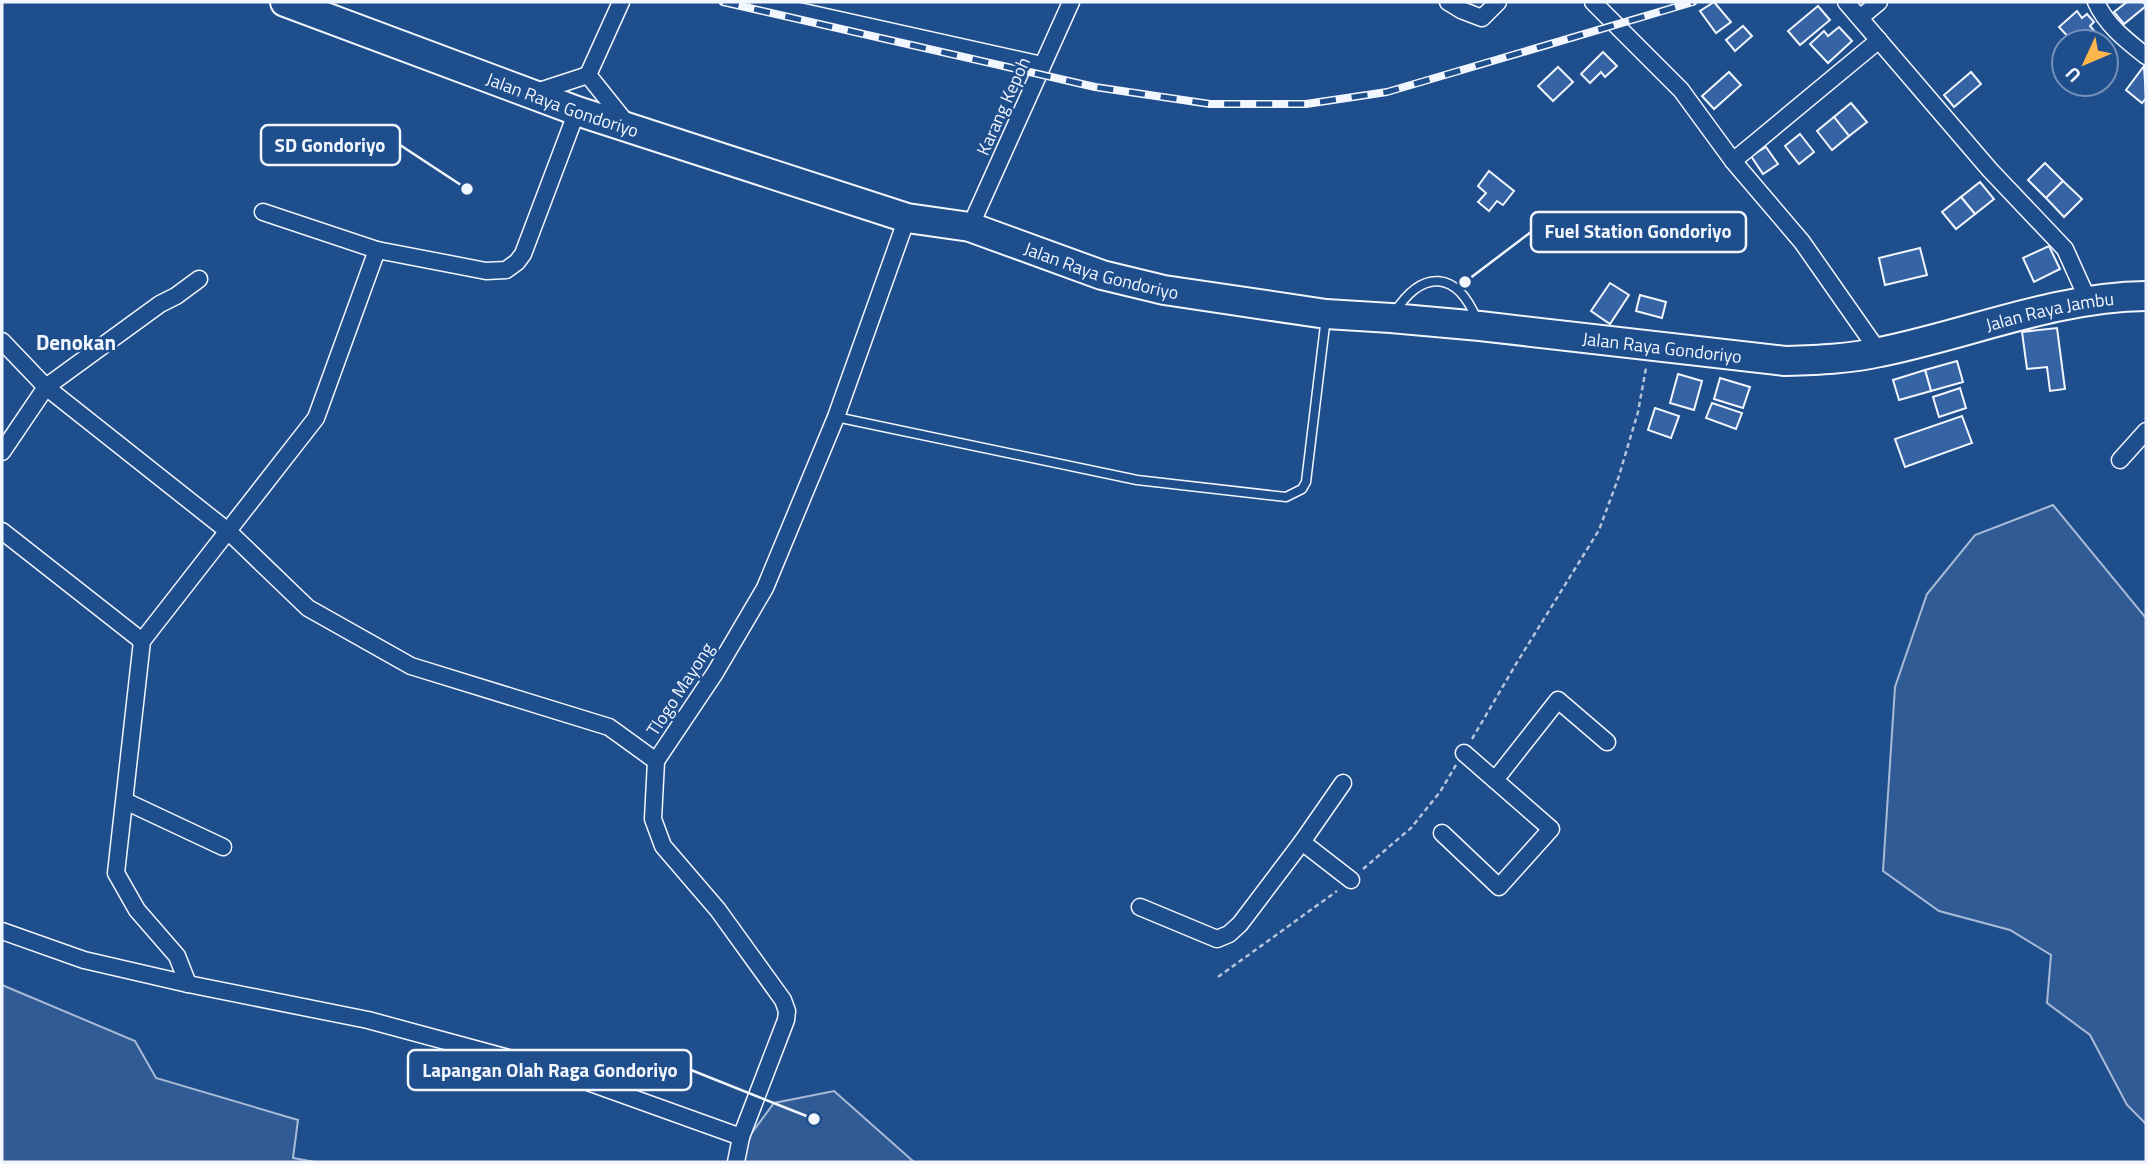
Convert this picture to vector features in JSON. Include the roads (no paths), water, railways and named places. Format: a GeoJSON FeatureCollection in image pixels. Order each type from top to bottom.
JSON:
{"type":"FeatureCollection","features":[{"type":"Feature","properties":{"kind":"highway","name":"Jalan Raya Gondoriyo"},"geometry":{"type":"LineString","coordinates":[[285,2],[577,111],[907,218],[970,227],[1102,275],[1151,287],[1326,314],[1480,326],[1785,361],[1824,360],[1879,352],[1954,334]]}},
{"type":"Feature","properties":{"kind":"highway","name":"Jalan Raya Jambu"},"geometry":{"type":"LineString","coordinates":[[1954,334],[2088,300],[2146,296]]}},
{"type":"Feature","properties":{"kind":"street"},"geometry":{"type":"LineString","coordinates":[[531,93],[588,75],[621,2]]}},
{"type":"Feature","properties":{"kind":"street"},"geometry":{"type":"LineString","coordinates":[[758,2],[1042,65]]}},
{"type":"Feature","properties":{"kind":"street","name":"Karang Kepoh"},"geometry":{"type":"LineString","coordinates":[[970,227],[1071,2]]}},
{"type":"Feature","properties":{"kind":"street"},"geometry":{"type":"LineString","coordinates":[[1448,2],[1482,18],[1498,2]]}},
{"type":"Feature","properties":{"kind":"street"},"geometry":{"type":"LineString","coordinates":[[1593,2],[1681,90],[1733,161],[1802,242],[1879,352]]}},
{"type":"Feature","properties":{"kind":"street"},"geometry":{"type":"LineString","coordinates":[[1846,2],[1990,170],[2065,249],[2088,300]]}},
{"type":"Feature","properties":{"kind":"street"},"geometry":{"type":"LineString","coordinates":[[1860,18],[1879,2]]}},
{"type":"Feature","properties":{"kind":"street"},"geometry":{"type":"LineString","coordinates":[[2096,2],[2100,12],[2124,40],[2146,56]]}},
{"type":"Feature","properties":{"kind":"street"},"geometry":{"type":"LineString","coordinates":[[1733,161],[1879,40]]}},
{"type":"Feature","properties":{"kind":"street"},"geometry":{"type":"LineString","coordinates":[[588,75],[630,128]]}},
{"type":"Feature","properties":{"kind":"street"},"geometry":{"type":"LineString","coordinates":[[263,212],[377,250],[486,271],[506,270],[523,254],[577,111]]}},
{"type":"Feature","properties":{"kind":"street","name":"Tlogo Mayong"},"geometry":{"type":"LineString","coordinates":[[736,1162],[741,1137],[777,1046],[787,1011],[783,1000],[718,910],[663,846],[653,819],[656,761],[715,673],[765,588],[836,417],[907,218]]}},
{"type":"Feature","properties":{"kind":"street"},"geometry":{"type":"LineString","coordinates":[[188,984],[177,956],[137,910],[116,873],[142,641],[316,418],[377,250]]}},
{"type":"Feature","properties":{"kind":"street"},"geometry":{"type":"LineString","coordinates":[[2,452],[46,387],[199,279]]}},
{"type":"Feature","properties":{"kind":"street"},"geometry":{"type":"LineString","coordinates":[[2117,297],[2146,279]]}},
{"type":"Feature","properties":{"kind":"street"},"geometry":{"type":"LineString","coordinates":[[2,341],[46,387],[229,532],[308,608],[411,666],[610,727],[656,761]]}},
{"type":"Feature","properties":{"kind":"street"},"geometry":{"type":"LineString","coordinates":[[2120,460],[2146,431]]}},
{"type":"Feature","properties":{"kind":"street"},"geometry":{"type":"LineString","coordinates":[[2,530],[142,641]]}},
{"type":"Feature","properties":{"kind":"street"},"geometry":{"type":"LineString","coordinates":[[1495,780],[1558,700],[1607,742]]}},
{"type":"Feature","properties":{"kind":"street"},"geometry":{"type":"LineString","coordinates":[[1442,833],[1499,887],[1551,829],[1464,753]]}},
{"type":"Feature","properties":{"kind":"street"},"geometry":{"type":"LineString","coordinates":[[1140,906],[1217,939],[1229,934],[1240,924],[1302,842],[1343,783]]}},
{"type":"Feature","properties":{"kind":"street"},"geometry":{"type":"LineString","coordinates":[[125,801],[223,847]]}},
{"type":"Feature","properties":{"kind":"street"},"geometry":{"type":"LineString","coordinates":[[1302,842],[1351,880]]}},
{"type":"Feature","properties":{"kind":"street"},"geometry":{"type":"LineString","coordinates":[[2,931],[84,960],[368,1020],[559,1072],[741,1137]]}},
{"type":"Feature","properties":{"kind":"lane"},"geometry":{"type":"LineString","coordinates":[[1391,317],[1408,293],[1442,280],[1453,285],[1471,305],[1480,326]]}},
{"type":"Feature","properties":{"kind":"lane"},"geometry":{"type":"LineString","coordinates":[[836,417],[1136,480],[1286,497],[1303,489],[1306,482],[1326,314]]}},
{"type":"Feature","properties":{"kind":"railway"},"geometry":{"type":"LineString","coordinates":[[723,2],[1095,87],[1210,104],[1306,104],[1387,92],[1693,2]]}},
{"type":"Feature","properties":{"kind":"place","name":"SD Gondoriyo"},"geometry":{"type":"Point","coordinates":[467,189]}},
{"type":"Feature","properties":{"kind":"place","name":"Fuel Station Gondoriyo"},"geometry":{"type":"Point","coordinates":[1465,282]}},
{"type":"Feature","properties":{"kind":"place","name":"Lapangan Olah Raga Gondoriyo"},"geometry":{"type":"Point","coordinates":[814,1119]}},
{"type":"Feature","properties":{"kind":"district","name":"Denokan"},"geometry":{"type":"Point","coordinates":[76,342]}}]}
